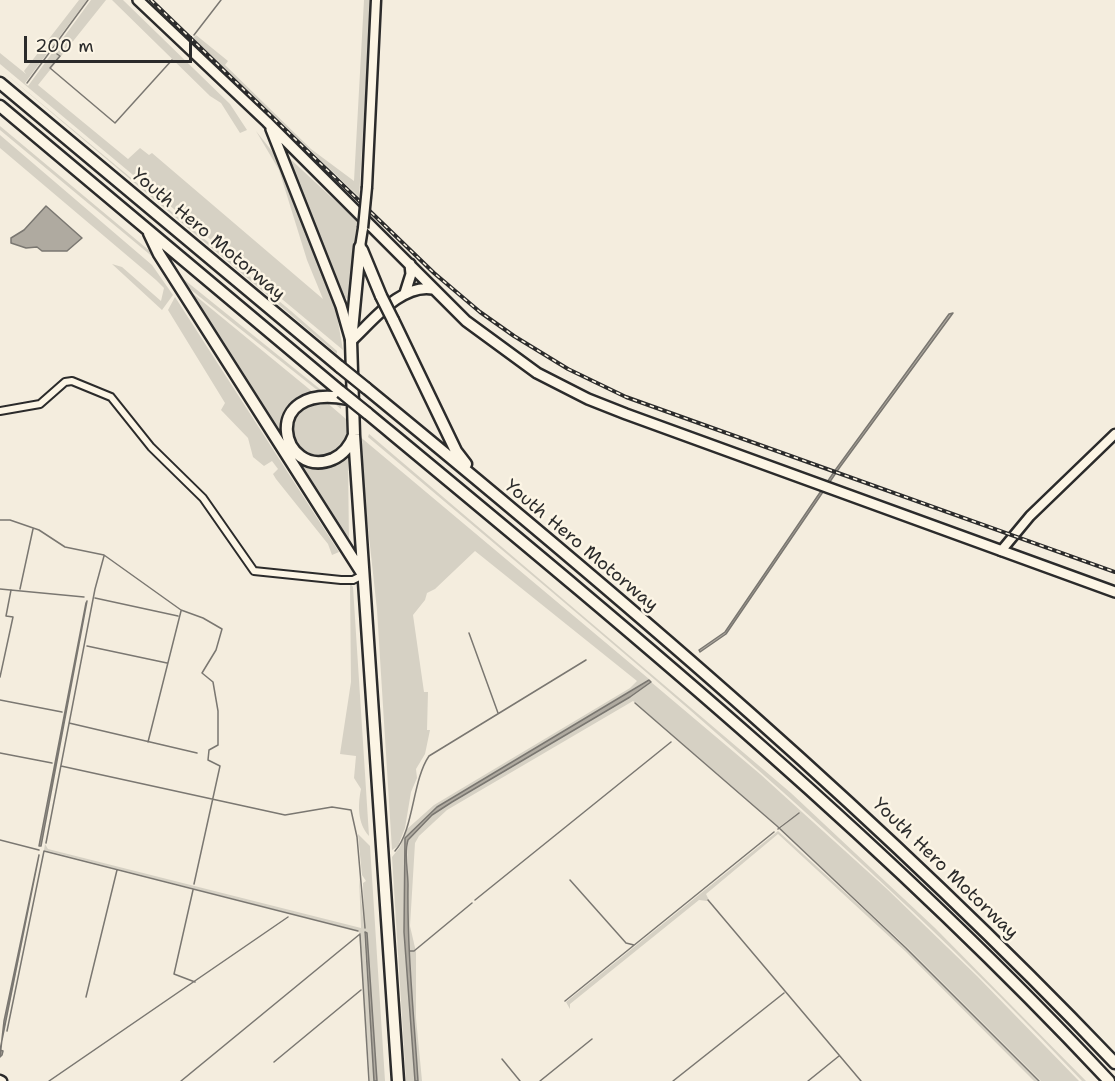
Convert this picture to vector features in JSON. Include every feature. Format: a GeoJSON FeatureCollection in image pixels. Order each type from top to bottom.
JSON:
{"type":"FeatureCollection","features":[{"type":"Feature","properties":{"kind":"highway","name":"Youth Hero Motorway"},"geometry":{"type":"LineString","coordinates":[[0,83],[477,479],[836,788],[977,922],[1115,1063]]}},
{"type":"Feature","properties":{"kind":"highway","name":"Youth Hero Motorway"},"geometry":{"type":"LineString","coordinates":[[0,106],[344,396],[626,628],[824,801],[965,934],[1109,1081]]}},
{"type":"Feature","properties":{"kind":"highway"},"geometry":{"type":"LineString","coordinates":[[148,230],[159,254],[363,574]]}},
{"type":"Feature","properties":{"kind":"highway"},"geometry":{"type":"LineString","coordinates":[[360,247],[351,341],[354,435],[398,1081]]}},
{"type":"Feature","properties":{"kind":"highway"},"geometry":{"type":"LineString","coordinates":[[360,247],[381,296],[456,451],[477,479]]}},
{"type":"Feature","properties":{"kind":"highway"},"geometry":{"type":"LineString","coordinates":[[344,396],[322,395],[296,405],[288,421],[288,440],[302,457],[324,462],[345,451],[354,435]]}},
{"type":"Feature","properties":{"kind":"main road"},"geometry":{"type":"LineString","coordinates":[[138,0],[267,122],[410,263],[433,289],[488,339],[565,388],[626,414],[1115,592]]}},
{"type":"Feature","properties":{"kind":"main road"},"geometry":{"type":"LineString","coordinates":[[360,247],[367,187],[376,0]]}},
{"type":"Feature","properties":{"kind":"main road"},"geometry":{"type":"LineString","coordinates":[[267,122],[341,306],[351,341],[405,293],[426,288],[433,289]]}},
{"type":"Feature","properties":{"kind":"main road"},"geometry":{"type":"LineString","coordinates":[[405,293],[411,274],[410,263]]}},
{"type":"Feature","properties":{"kind":"main road"},"geometry":{"type":"LineString","coordinates":[[1001,551],[1030,516],[1115,434]]}},
{"type":"Feature","properties":{"kind":"street"},"geometry":{"type":"LineString","coordinates":[[0,411],[14,406],[33,407],[65,382],[72,381],[111,397],[151,447],[197,491],[254,571],[341,580],[353,580],[363,574]]}},
{"type":"Feature","properties":{"kind":"shaded area"},"geometry":{"type":"Polygon","coordinates":[[[79,0],[87,0],[25,83],[28,86],[91,0],[106,0],[38,85],[128,159],[140,148],[149,155],[152,153],[323,299],[307,260],[279,170],[256,131],[279,160],[335,305],[343,350],[0,64],[0,53],[26,74],[24,71],[79,0]]]}},
{"type":"Feature","properties":{"kind":"shaded area"},"geometry":{"type":"Polygon","coordinates":[[[112,0],[123,0],[230,104],[247,130],[240,133],[221,103],[210,96],[112,0]]]}},
{"type":"Feature","properties":{"kind":"shaded area"},"geometry":{"type":"Polygon","coordinates":[[[364,0],[371,0],[359,197],[193,38],[196,35],[228,61],[225,65],[311,149],[354,181],[364,0]]]}},
{"type":"Feature","properties":{"kind":"shaded area"},"geometry":{"type":"Polygon","coordinates":[[[0,69],[291,311],[337,351],[337,354],[0,69]]]}},
{"type":"Feature","properties":{"kind":"shaded area"},"geometry":{"type":"Polygon","coordinates":[[[0,126],[151,252],[154,258],[0,130],[0,126]]]}},
{"type":"Feature","properties":{"kind":"shaded area"},"geometry":{"type":"Polygon","coordinates":[[[0,135],[152,265],[173,295],[162,310],[112,264],[122,267],[161,301],[164,288],[0,148],[0,135]]]}},
{"type":"Feature","properties":{"kind":"shaded area"},"geometry":{"type":"Polygon","coordinates":[[[287,156],[357,221],[348,299],[340,295],[287,156]]]}},
{"type":"Feature","properties":{"kind":"shaded area"},"geometry":{"type":"Polygon","coordinates":[[[46,206],[82,238],[67,251],[42,251],[37,247],[26,248],[11,243],[11,238],[24,230],[46,206]]]}},
{"type":"Feature","properties":{"kind":"shaded area"},"geometry":{"type":"Polygon","coordinates":[[[171,269],[341,406],[341,409],[171,274],[171,269]]]}},
{"type":"Feature","properties":{"kind":"shaded area"},"geometry":{"type":"Polygon","coordinates":[[[180,283],[314,393],[293,404],[283,422],[282,438],[180,283]]]}},
{"type":"Feature","properties":{"kind":"shaded area"},"geometry":{"type":"Polygon","coordinates":[[[175,297],[339,552],[332,555],[328,544],[276,479],[273,474],[278,469],[272,461],[264,466],[253,457],[248,438],[221,410],[225,403],[168,310],[175,297]]]}},
{"type":"Feature","properties":{"kind":"shaded area"},"geometry":{"type":"Polygon","coordinates":[[[953,313],[840,467],[726,634],[700,652],[699,650],[725,632],[836,469],[949,314],[953,313]]]}},
{"type":"Feature","properties":{"kind":"shaded area"},"geometry":{"type":"Polygon","coordinates":[[[325,401],[346,419],[347,434],[344,446],[321,461],[295,449],[288,428],[298,409],[325,401]]]}},
{"type":"Feature","properties":{"kind":"shaded area"},"geometry":{"type":"Polygon","coordinates":[[[369,434],[791,793],[935,928],[1086,1081],[1082,1081],[912,911],[824,829],[644,670],[368,437],[369,434]]]}},
{"type":"Feature","properties":{"kind":"shaded area"},"geometry":{"type":"Polygon","coordinates":[[[358,435],[649,679],[430,813],[405,838],[404,932],[415,1081],[406,1081],[392,857],[400,847],[406,830],[434,805],[630,688],[637,681],[475,551],[435,589],[427,593],[425,600],[413,615],[424,692],[428,692],[427,730],[430,730],[425,754],[416,769],[417,778],[411,792],[405,828],[398,846],[392,850],[377,610],[358,435]]]}},
{"type":"Feature","properties":{"kind":"shaded area"},"geometry":{"type":"Polygon","coordinates":[[[348,457],[349,544],[293,460],[307,467],[321,469],[348,457]]]}},
{"type":"Feature","properties":{"kind":"shaded area"},"geometry":{"type":"Polygon","coordinates":[[[350,583],[353,587],[369,836],[362,825],[359,813],[361,789],[354,778],[356,756],[340,754],[351,682],[350,583]]]}},
{"type":"Feature","properties":{"kind":"shaded area"},"geometry":{"type":"Polygon","coordinates":[[[87,601],[41,846],[39,846],[86,603],[87,601]]]}},
{"type":"Feature","properties":{"kind":"shaded area"},"geometry":{"type":"Polygon","coordinates":[[[649,680],[651,682],[630,697],[432,815],[408,840],[406,857],[411,983],[418,1081],[415,1081],[404,932],[405,838],[437,807],[649,680]]]}},
{"type":"Feature","properties":{"kind":"shaded area"},"geometry":{"type":"Polygon","coordinates":[[[651,682],[760,774],[887,889],[977,976],[1079,1081],[1041,1081],[907,947],[780,829],[799,812],[779,827],[633,701],[447,810],[419,836],[415,843],[410,926],[416,952],[416,1018],[422,1081],[418,1081],[407,922],[408,840],[432,815],[651,682]]]}},
{"type":"Feature","properties":{"kind":"shaded area"},"geometry":{"type":"Polygon","coordinates":[[[778,831],[908,950],[1038,1081],[1034,1081],[905,951],[778,834],[706,894],[709,900],[699,900],[570,1004],[570,1009],[566,1002],[778,831]]]}},
{"type":"Feature","properties":{"kind":"shaded area"},"geometry":{"type":"Polygon","coordinates":[[[358,834],[370,846],[385,1081],[377,1081],[367,933],[364,933],[374,1081],[370,1081],[359,931],[44,850],[45,844],[48,849],[361,928],[359,876],[364,928],[363,883],[366,881],[362,875],[358,834]]]}},
{"type":"Feature","properties":{"kind":"shaded area"},"geometry":{"type":"Polygon","coordinates":[[[39,855],[2,1041],[4,1021],[39,855]]]}},
{"type":"Feature","properties":{"kind":"shaded area"},"geometry":{"type":"Polygon","coordinates":[[[365,932],[367,933],[377,1081],[374,1081],[365,932]]]}},
{"type":"Feature","properties":{"kind":"waterway"},"geometry":{"type":"LineString","coordinates":[[27,83],[88,0]]}},
{"type":"Feature","properties":{"kind":"waterway"},"geometry":{"type":"LineString","coordinates":[[194,35],[221,0]]}},
{"type":"Feature","properties":{"kind":"waterway"},"geometry":{"type":"LineString","coordinates":[[57,54],[60,56],[50,68],[115,123],[172,60]]}},
{"type":"Feature","properties":{"kind":"waterway"},"geometry":{"type":"LineString","coordinates":[[0,520],[10,520],[39,530],[65,547],[104,555],[181,610],[203,618],[222,629],[216,650],[202,673],[213,682],[218,711],[218,745],[209,750],[208,760],[220,766],[194,884]]}},
{"type":"Feature","properties":{"kind":"waterway"},"geometry":{"type":"LineString","coordinates":[[20,589],[33,529]]}},
{"type":"Feature","properties":{"kind":"waterway"},"geometry":{"type":"LineString","coordinates":[[46,843],[95,589],[104,556]]}},
{"type":"Feature","properties":{"kind":"waterway"},"geometry":{"type":"LineString","coordinates":[[0,589],[84,597]]}},
{"type":"Feature","properties":{"kind":"waterway"},"geometry":{"type":"LineString","coordinates":[[0,677],[13,617],[6,616],[11,590]]}},
{"type":"Feature","properties":{"kind":"waterway"},"geometry":{"type":"LineString","coordinates":[[95,598],[178,616]]}},
{"type":"Feature","properties":{"kind":"waterway"},"geometry":{"type":"LineString","coordinates":[[148,742],[181,611]]}},
{"type":"Feature","properties":{"kind":"waterway"},"geometry":{"type":"LineString","coordinates":[[469,633],[498,713]]}},
{"type":"Feature","properties":{"kind":"waterway"},"geometry":{"type":"LineString","coordinates":[[87,646],[167,663]]}},
{"type":"Feature","properties":{"kind":"waterway"},"geometry":{"type":"LineString","coordinates":[[395,851],[406,831],[419,778],[429,756],[586,660]]}},
{"type":"Feature","properties":{"kind":"waterway"},"geometry":{"type":"LineString","coordinates":[[0,700],[62,712]]}},
{"type":"Feature","properties":{"kind":"waterway"},"geometry":{"type":"LineString","coordinates":[[635,703],[777,826],[906,948],[1039,1081]]}},
{"type":"Feature","properties":{"kind":"waterway"},"geometry":{"type":"LineString","coordinates":[[69,723],[197,753]]}},
{"type":"Feature","properties":{"kind":"waterway"},"geometry":{"type":"LineString","coordinates":[[475,900],[671,742]]}},
{"type":"Feature","properties":{"kind":"waterway"},"geometry":{"type":"LineString","coordinates":[[0,753],[52,763]]}},
{"type":"Feature","properties":{"kind":"waterway"},"geometry":{"type":"LineString","coordinates":[[61,766],[285,815],[332,807],[351,810],[357,837],[365,928]]}},
{"type":"Feature","properties":{"kind":"waterway"},"geometry":{"type":"LineString","coordinates":[[778,829],[799,813]]}},
{"type":"Feature","properties":{"kind":"waterway"},"geometry":{"type":"LineString","coordinates":[[565,1001],[774,832]]}},
{"type":"Feature","properties":{"kind":"waterway"},"geometry":{"type":"LineString","coordinates":[[0,840],[39,850]]}},
{"type":"Feature","properties":{"kind":"waterway"},"geometry":{"type":"LineString","coordinates":[[7,1031],[44,851],[358,931]]}},
{"type":"Feature","properties":{"kind":"waterway"},"geometry":{"type":"LineString","coordinates":[[86,997],[117,870]]}},
{"type":"Feature","properties":{"kind":"waterway"},"geometry":{"type":"LineString","coordinates":[[570,880],[626,943],[634,945]]}},
{"type":"Feature","properties":{"kind":"waterway"},"geometry":{"type":"LineString","coordinates":[[193,890],[174,974],[195,982]]}},
{"type":"Feature","properties":{"kind":"waterway"},"geometry":{"type":"LineString","coordinates":[[708,900],[861,1081]]}},
{"type":"Feature","properties":{"kind":"waterway"},"geometry":{"type":"LineString","coordinates":[[410,951],[414,951],[472,903]]}},
{"type":"Feature","properties":{"kind":"waterway"},"geometry":{"type":"LineString","coordinates":[[49,1081],[288,917]]}},
{"type":"Feature","properties":{"kind":"waterway"},"geometry":{"type":"LineString","coordinates":[[181,1081],[360,934]]}},
{"type":"Feature","properties":{"kind":"waterway"},"geometry":{"type":"LineString","coordinates":[[360,935],[369,1081]]}},
{"type":"Feature","properties":{"kind":"waterway"},"geometry":{"type":"LineString","coordinates":[[274,1062],[361,990]]}},
{"type":"Feature","properties":{"kind":"waterway"},"geometry":{"type":"LineString","coordinates":[[673,1081],[784,993]]}},
{"type":"Feature","properties":{"kind":"waterway"},"geometry":{"type":"LineString","coordinates":[[540,1081],[592,1039]]}},
{"type":"Feature","properties":{"kind":"waterway"},"geometry":{"type":"LineString","coordinates":[[808,1081],[839,1056]]}},
{"type":"Feature","properties":{"kind":"waterway"},"geometry":{"type":"LineString","coordinates":[[502,1059],[520,1081]]}},
{"type":"Feature","properties":{"kind":"railway"},"geometry":{"type":"LineString","coordinates":[[151,0],[434,273],[480,312],[568,369],[626,397],[1115,572]]}}]}
